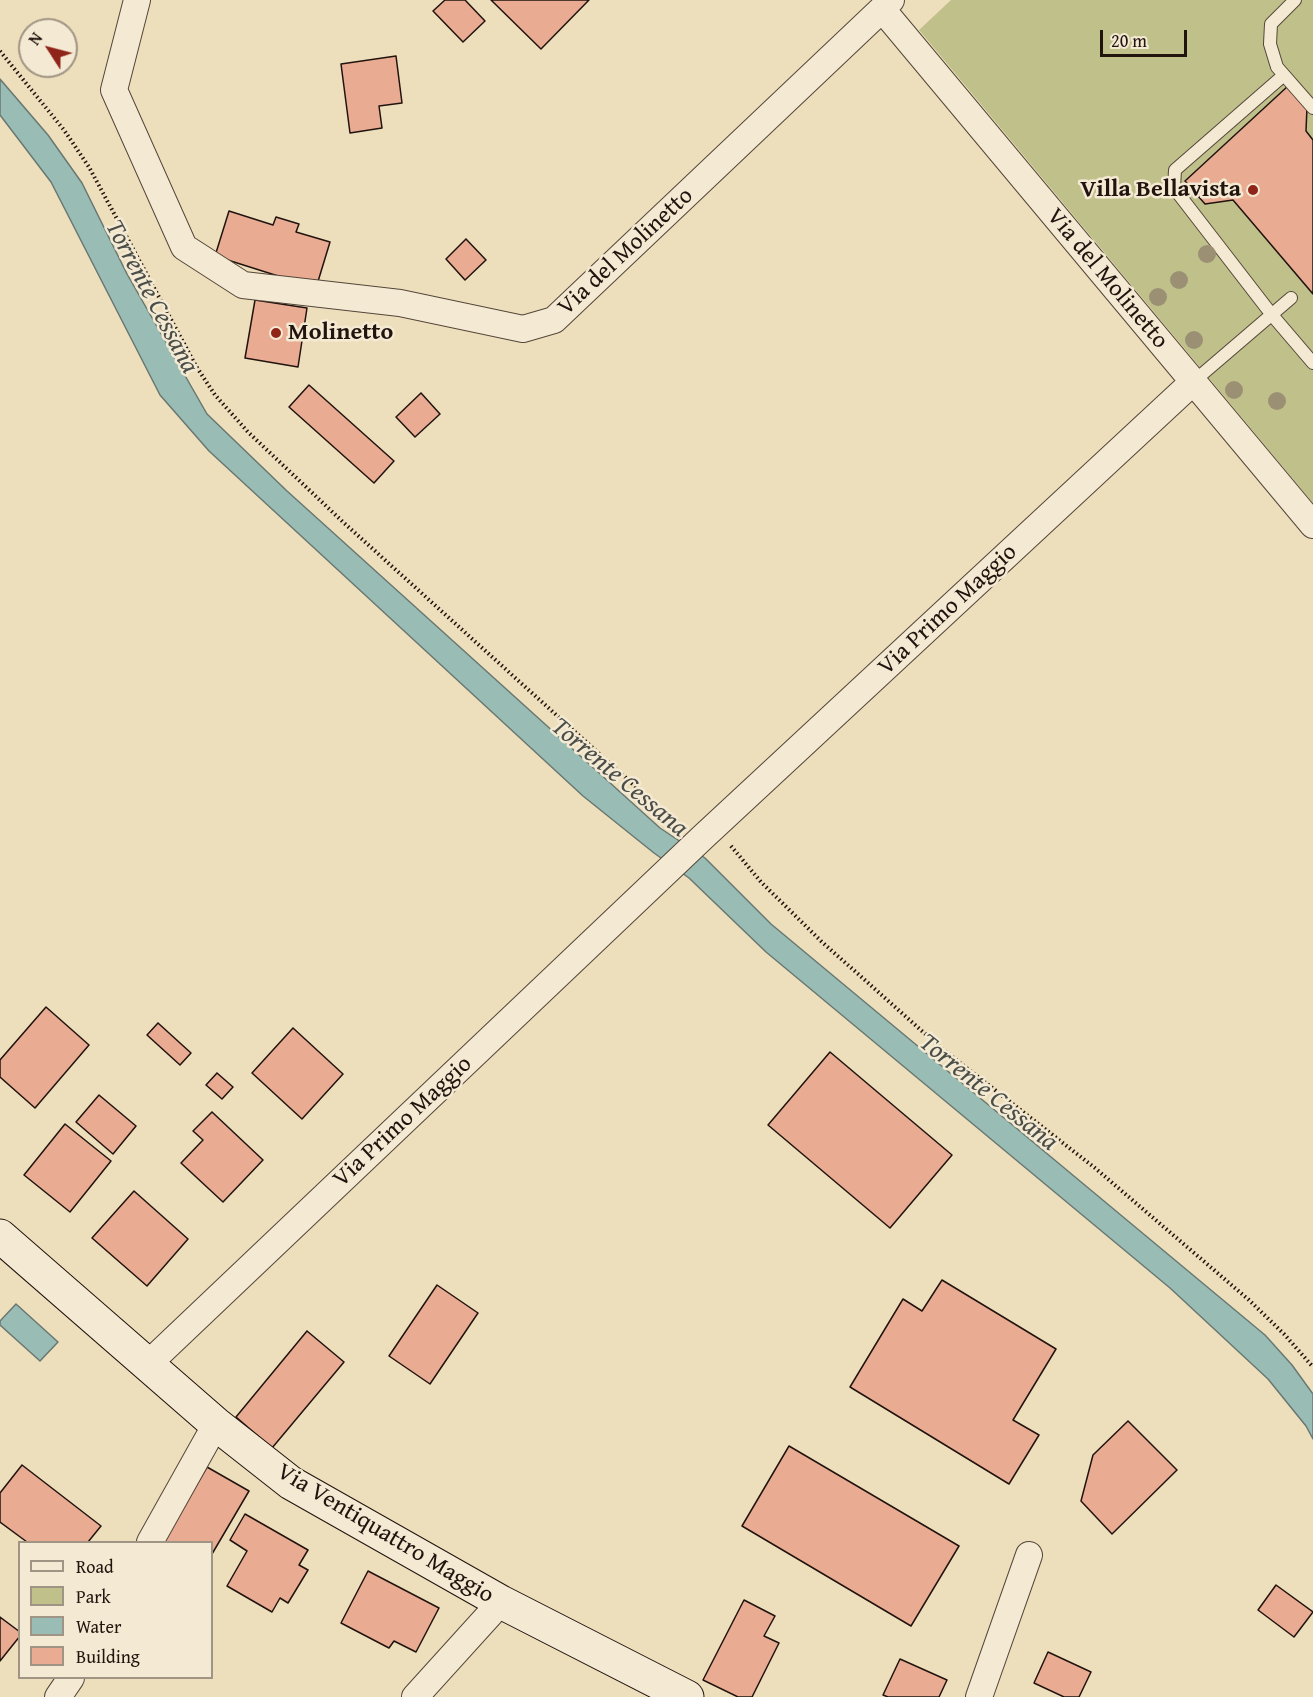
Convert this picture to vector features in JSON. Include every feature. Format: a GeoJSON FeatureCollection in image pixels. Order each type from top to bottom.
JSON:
{"type":"FeatureCollection","features":[{"type":"Feature","properties":{"kind":"street","name":"Via del Molinetto"},"geometry":{"type":"LineString","coordinates":[[137,0],[114,90],[184,247],[243,285],[400,303],[523,329],[555,320],[887,4],[1193,382],[1313,525]]}},
{"type":"Feature","properties":{"kind":"street","name":"Via Primo Maggio"},"geometry":{"type":"LineString","coordinates":[[147,1365],[706,834],[1193,382]]}},
{"type":"Feature","properties":{"kind":"street","name":"Via Ventiquattro Maggio"},"geometry":{"type":"LineString","coordinates":[[0,1236],[216,1424],[291,1483],[501,1602],[687,1697]]}},
{"type":"Feature","properties":{"kind":"street"},"geometry":{"type":"LineString","coordinates":[[151,1541],[216,1424]]}},
{"type":"Feature","properties":{"kind":"street"},"geometry":{"type":"LineString","coordinates":[[979,1697],[1029,1555]]}},
{"type":"Feature","properties":{"kind":"street"},"geometry":{"type":"LineString","coordinates":[[415,1697],[501,1602]]}},
{"type":"Feature","properties":{"kind":"street"},"geometry":{"type":"LineString","coordinates":[[58,1697],[70,1679]]}},
{"type":"Feature","properties":{"kind":"lane"},"geometry":{"type":"LineString","coordinates":[[1295,0],[1271,24],[1270,44],[1278,68],[1313,108]]}},
{"type":"Feature","properties":{"kind":"lane"},"geometry":{"type":"LineString","coordinates":[[1284,75],[1175,170],[1174,188],[1272,315],[1313,363]]}},
{"type":"Feature","properties":{"kind":"lane"},"geometry":{"type":"LineString","coordinates":[[1193,382],[1291,298]]}},
{"type":"Feature","properties":{"kind":"path"},"geometry":{"type":"LineString","coordinates":[[0,51],[64,130],[89,167],[196,366],[215,395],[248,432],[343,522],[658,807],[681,823],[706,834],[726,839],[761,882],[821,941],[941,1048],[1095,1168],[1249,1300],[1284,1334],[1313,1367]]}},
{"type":"Feature","properties":{"kind":"green space"},"geometry":{"type":"Polygon","coordinates":[[[951,0],[1313,0],[1313,140],[1306,131],[1307,107],[1288,87],[1185,181],[1205,204],[1233,200],[1313,294],[1313,503],[919,30],[951,0]]]}},
{"type":"Feature","properties":{"kind":"water"},"geometry":{"type":"Polygon","coordinates":[[[0,79],[48,135],[82,183],[127,274],[207,414],[287,491],[660,828],[705,858],[771,924],[1265,1335],[1292,1365],[1313,1394],[1313,1439],[1306,1426],[1268,1379],[1170,1288],[766,952],[689,878],[583,796],[209,451],[160,395],[51,182],[0,115],[0,79]]]}},
{"type":"Feature","properties":{"kind":"water"},"geometry":{"type":"Polygon","coordinates":[[[16,1304],[58,1342],[40,1361],[0,1325],[0,1321],[16,1304]]]}},
{"type":"Feature","properties":{"kind":"building"},"geometry":{"type":"Polygon","coordinates":[[[445,0],[465,0],[485,21],[463,42],[433,11],[445,0]]]}},
{"type":"Feature","properties":{"kind":"building"},"geometry":{"type":"Polygon","coordinates":[[[491,0],[589,0],[541,49],[491,0]]]}},
{"type":"Feature","properties":{"kind":"building"},"geometry":{"type":"Polygon","coordinates":[[[396,56],[402,103],[379,106],[382,128],[350,133],[341,64],[396,56]]]}},
{"type":"Feature","properties":{"kind":"building","name":"Villa Bellavista"},"geometry":{"type":"Polygon","coordinates":[[[1288,86],[1307,107],[1306,131],[1313,140],[1313,294],[1233,200],[1205,204],[1185,181],[1288,86]]]}},
{"type":"Feature","properties":{"kind":"building"},"geometry":{"type":"Polygon","coordinates":[[[229,211],[273,225],[276,217],[299,224],[296,232],[330,242],[316,288],[215,256],[229,211]]]}},
{"type":"Feature","properties":{"kind":"building"},"geometry":{"type":"Polygon","coordinates":[[[466,239],[486,260],[465,280],[446,259],[466,239]]]}},
{"type":"Feature","properties":{"kind":"building","name":"Molinetto"},"geometry":{"type":"Polygon","coordinates":[[[255,300],[307,308],[298,367],[245,358],[255,300]]]}},
{"type":"Feature","properties":{"kind":"building"},"geometry":{"type":"Polygon","coordinates":[[[309,385],[394,461],[374,483],[289,407],[309,385]]]}},
{"type":"Feature","properties":{"kind":"building"},"geometry":{"type":"Polygon","coordinates":[[[421,393],[440,414],[415,437],[396,417],[421,393]]]}},
{"type":"Feature","properties":{"kind":"building"},"geometry":{"type":"Polygon","coordinates":[[[46,1007],[89,1045],[35,1108],[0,1077],[0,1060],[46,1007]]]}},
{"type":"Feature","properties":{"kind":"building"},"geometry":{"type":"Polygon","coordinates":[[[158,1023],[191,1053],[180,1065],[147,1035],[158,1023]]]}},
{"type":"Feature","properties":{"kind":"building"},"geometry":{"type":"Polygon","coordinates":[[[293,1028],[343,1074],[302,1119],[252,1073],[293,1028]]]}},
{"type":"Feature","properties":{"kind":"building"},"geometry":{"type":"Polygon","coordinates":[[[830,1052],[952,1155],[890,1228],[768,1125],[830,1052]]]}},
{"type":"Feature","properties":{"kind":"building"},"geometry":{"type":"Polygon","coordinates":[[[217,1073],[233,1087],[222,1099],[206,1085],[217,1073]]]}},
{"type":"Feature","properties":{"kind":"building"},"geometry":{"type":"Polygon","coordinates":[[[99,1095],[136,1126],[113,1154],[76,1122],[99,1095]]]}},
{"type":"Feature","properties":{"kind":"building"},"geometry":{"type":"Polygon","coordinates":[[[212,1112],[263,1160],[223,1202],[181,1163],[203,1140],[193,1131],[212,1112]]]}},
{"type":"Feature","properties":{"kind":"building"},"geometry":{"type":"Polygon","coordinates":[[[65,1124],[111,1161],[70,1212],[24,1175],[65,1124]]]}},
{"type":"Feature","properties":{"kind":"building"},"geometry":{"type":"Polygon","coordinates":[[[134,1191],[188,1239],[147,1286],[92,1238],[134,1191]]]}},
{"type":"Feature","properties":{"kind":"building"},"geometry":{"type":"Polygon","coordinates":[[[942,1280],[1056,1349],[1013,1420],[1039,1435],[1009,1484],[850,1387],[903,1299],[922,1311],[942,1280]]]}},
{"type":"Feature","properties":{"kind":"building"},"geometry":{"type":"Polygon","coordinates":[[[437,1285],[478,1313],[430,1384],[389,1356],[437,1285]]]}},
{"type":"Feature","properties":{"kind":"building"},"geometry":{"type":"Polygon","coordinates":[[[307,1331],[344,1362],[272,1448],[236,1417],[307,1331]]]}},
{"type":"Feature","properties":{"kind":"building"},"geometry":{"type":"Polygon","coordinates":[[[1128,1421],[1177,1470],[1112,1534],[1081,1501],[1093,1455],[1128,1421]]]}},
{"type":"Feature","properties":{"kind":"building"},"geometry":{"type":"Polygon","coordinates":[[[789,1446],[959,1546],[911,1626],[742,1526],[789,1446]]]}},
{"type":"Feature","properties":{"kind":"building"},"geometry":{"type":"Polygon","coordinates":[[[22,1465],[101,1526],[89,1541],[26,1541],[0,1522],[0,1493],[22,1465]]]}},
{"type":"Feature","properties":{"kind":"building"},"geometry":{"type":"Polygon","coordinates":[[[207,1467],[249,1491],[213,1552],[213,1541],[164,1541],[207,1467]]]}},
{"type":"Feature","properties":{"kind":"building"},"geometry":{"type":"Polygon","coordinates":[[[245,1514],[308,1550],[299,1565],[308,1570],[288,1603],[280,1598],[272,1612],[227,1586],[247,1551],[230,1540],[245,1514]]]}},
{"type":"Feature","properties":{"kind":"building"},"geometry":{"type":"Polygon","coordinates":[[[368,1571],[439,1608],[416,1652],[394,1641],[389,1648],[341,1623],[368,1571]]]}},
{"type":"Feature","properties":{"kind":"building"},"geometry":{"type":"Polygon","coordinates":[[[1276,1585],[1313,1612],[1294,1637],[1258,1610],[1276,1585]]]}},
{"type":"Feature","properties":{"kind":"building"},"geometry":{"type":"Polygon","coordinates":[[[744,1600],[775,1616],[764,1636],[779,1643],[752,1697],[738,1697],[703,1680],[744,1600]]]}},
{"type":"Feature","properties":{"kind":"building"},"geometry":{"type":"Polygon","coordinates":[[[0,1617],[18,1630],[18,1638],[0,1661],[0,1617]]]}},
{"type":"Feature","properties":{"kind":"building"},"geometry":{"type":"Polygon","coordinates":[[[1048,1652],[1091,1672],[1079,1697],[1064,1697],[1034,1683],[1048,1652]]]}},
{"type":"Feature","properties":{"kind":"building"},"geometry":{"type":"Polygon","coordinates":[[[900,1659],[947,1680],[939,1697],[888,1697],[883,1695],[900,1659]]]}},
{"type":"Feature","properties":{"kind":"place","name":"Villa Bellavista"},"geometry":{"type":"Point","coordinates":[1253,190]}},
{"type":"Feature","properties":{"kind":"place","name":"Molinetto"},"geometry":{"type":"Point","coordinates":[276,333]}},
{"type":"Feature","properties":{"kind":"water label","name":"Torrente Cessana"},"geometry":{"type":"Point","coordinates":[151,297]}},
{"type":"Feature","properties":{"kind":"water label","name":"Torrente Cessana"},"geometry":{"type":"Point","coordinates":[619,778]}},
{"type":"Feature","properties":{"kind":"water label","name":"Torrente Cessana"},"geometry":{"type":"Point","coordinates":[988,1093]}}]}
